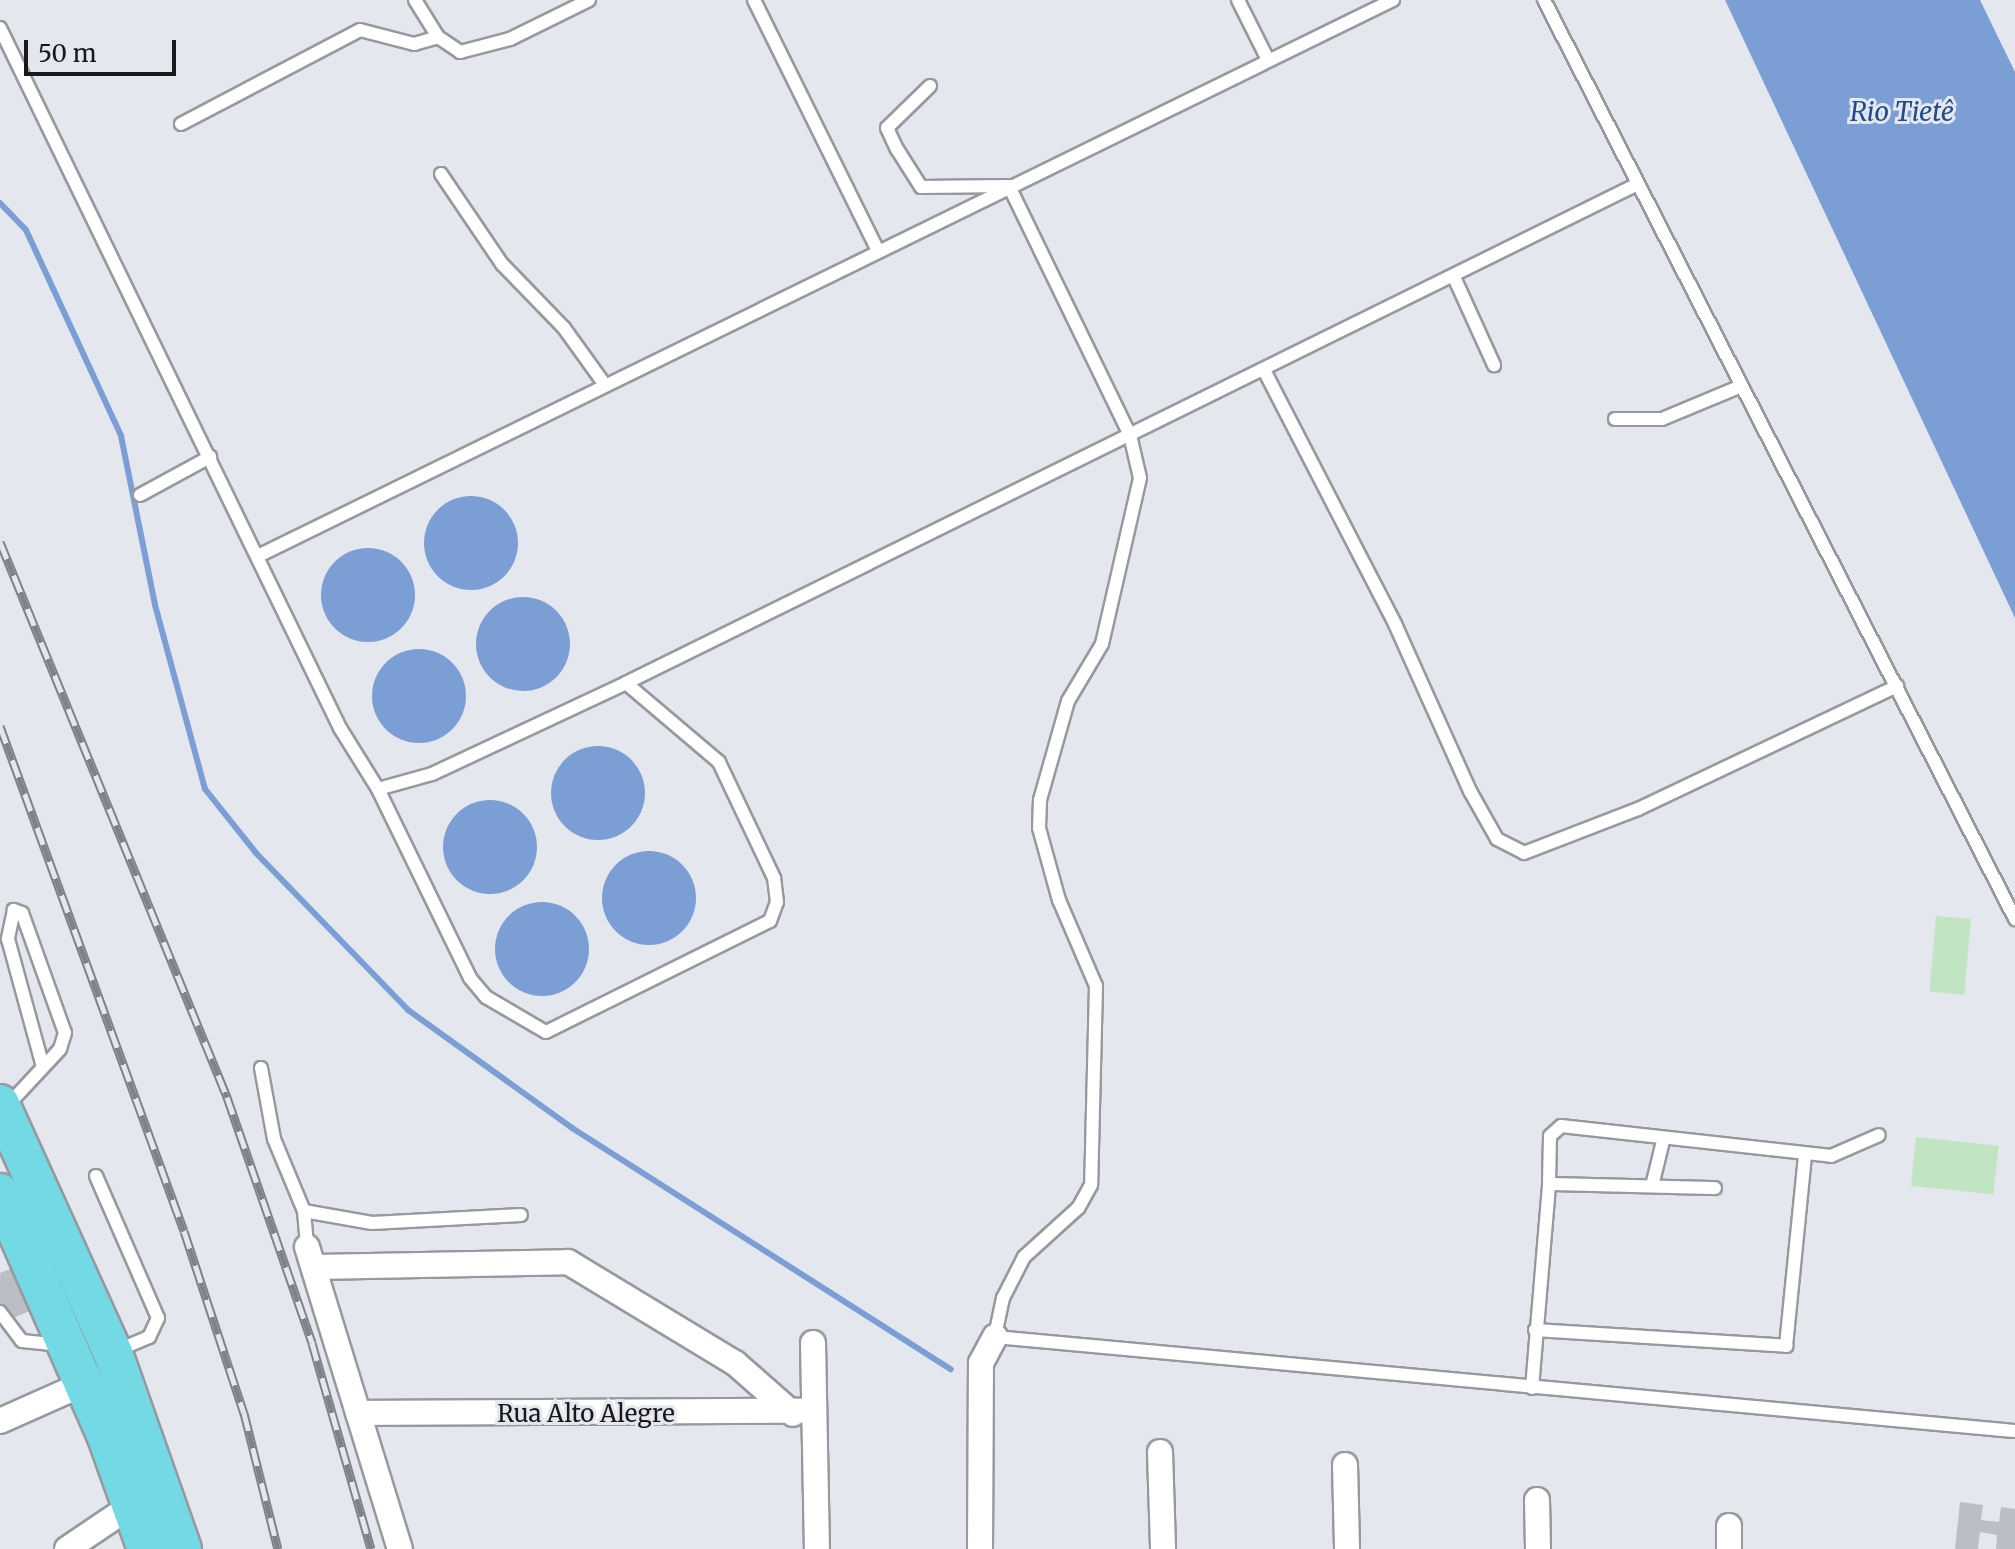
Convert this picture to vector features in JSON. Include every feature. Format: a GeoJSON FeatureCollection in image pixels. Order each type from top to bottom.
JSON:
{"type":"FeatureCollection","features":[{"type":"Feature","properties":{"kind":"main road"},"geometry":{"type":"LineString","coordinates":[[2,1108],[113,1353],[149,1495],[147,1549]]}},
{"type":"Feature","properties":{"kind":"main road"},"geometry":{"type":"LineString","coordinates":[[7,1224],[83,1384],[182,1549]]}},
{"type":"Feature","properties":{"kind":"street"},"geometry":{"type":"LineString","coordinates":[[400,1549],[310,1257],[568,1262],[735,1363],[803,1412]]}},
{"type":"Feature","properties":{"kind":"street"},"geometry":{"type":"LineString","coordinates":[[980,1549],[981,1363],[995,1337]]}},
{"type":"Feature","properties":{"kind":"street"},"geometry":{"type":"LineString","coordinates":[[813,1343],[803,1412],[817,1549]]}},
{"type":"Feature","properties":{"kind":"street"},"geometry":{"type":"LineString","coordinates":[[0,1421],[83,1384]]}},
{"type":"Feature","properties":{"kind":"street","name":"Rua Alto Alegre"},"geometry":{"type":"LineString","coordinates":[[358,1413],[803,1412]]}},
{"type":"Feature","properties":{"kind":"street"},"geometry":{"type":"LineString","coordinates":[[1160,1452],[1163,1549]]}},
{"type":"Feature","properties":{"kind":"street"},"geometry":{"type":"LineString","coordinates":[[1345,1465],[1347,1549]]}},
{"type":"Feature","properties":{"kind":"street"},"geometry":{"type":"LineString","coordinates":[[67,1549],[149,1495]]}},
{"type":"Feature","properties":{"kind":"street"},"geometry":{"type":"LineString","coordinates":[[1537,1500],[1538,1549]]}},
{"type":"Feature","properties":{"kind":"lane"},"geometry":{"type":"LineString","coordinates":[[415,0],[438,37],[460,52],[480,49],[589,0]]}},
{"type":"Feature","properties":{"kind":"lane"},"geometry":{"type":"LineString","coordinates":[[754,0],[878,251]]}},
{"type":"Feature","properties":{"kind":"lane"},"geometry":{"type":"LineString","coordinates":[[1238,0],[1268,60]]}},
{"type":"Feature","properties":{"kind":"lane"},"geometry":{"type":"LineString","coordinates":[[258,556],[1393,0]]}},
{"type":"Feature","properties":{"kind":"lane"},"geometry":{"type":"LineString","coordinates":[[1544,0],[1739,387],[1897,686],[2015,919]]}},
{"type":"Feature","properties":{"kind":"lane"},"geometry":{"type":"LineString","coordinates":[[0,28],[340,728],[378,789],[470,978],[486,997],[546,1032],[770,921],[777,902],[774,878],[719,762],[626,683]]}},
{"type":"Feature","properties":{"kind":"lane"},"geometry":{"type":"LineString","coordinates":[[181,124],[360,30],[414,44],[438,37]]}},
{"type":"Feature","properties":{"kind":"lane"},"geometry":{"type":"LineString","coordinates":[[930,86],[887,128],[921,187],[1009,186]]}},
{"type":"Feature","properties":{"kind":"lane"},"geometry":{"type":"LineString","coordinates":[[441,174],[502,264],[564,328],[605,385]]}},
{"type":"Feature","properties":{"kind":"lane"},"geometry":{"type":"LineString","coordinates":[[378,789],[432,774],[626,683],[1130,435],[1265,372],[1636,185]]}},
{"type":"Feature","properties":{"kind":"lane"},"geometry":{"type":"LineString","coordinates":[[1009,186],[1130,435],[1140,478],[1102,644],[1068,701],[1040,800],[1059,900],[1096,986],[1097,1146],[1085,1197],[1024,1257],[1003,1298],[995,1337],[2015,1431]]}},
{"type":"Feature","properties":{"kind":"lane"},"geometry":{"type":"LineString","coordinates":[[1454,277],[1494,365]]}},
{"type":"Feature","properties":{"kind":"lane"},"geometry":{"type":"LineString","coordinates":[[1265,372],[1395,624],[1470,791],[1497,839],[1524,853],[1638,809],[1897,686]]}},
{"type":"Feature","properties":{"kind":"lane"},"geometry":{"type":"LineString","coordinates":[[1615,419],[1662,419],[1739,387]]}},
{"type":"Feature","properties":{"kind":"lane"},"geometry":{"type":"LineString","coordinates":[[140,495],[210,457]]}},
{"type":"Feature","properties":{"kind":"lane"},"geometry":{"type":"LineString","coordinates":[[2,1108],[42,1063],[60,1049],[63,1022],[22,913],[14,910],[8,939],[42,1063]]}},
{"type":"Feature","properties":{"kind":"lane"},"geometry":{"type":"LineString","coordinates":[[261,1068],[274,1139],[304,1211],[310,1257]]}},
{"type":"Feature","properties":{"kind":"lane"},"geometry":{"type":"LineString","coordinates":[[1532,1388],[1549,1184],[1550,1136],[1561,1126],[1663,1141],[1805,1154],[1850,1152],[1879,1135]]}},
{"type":"Feature","properties":{"kind":"lane"},"geometry":{"type":"LineString","coordinates":[[1652,1186],[1663,1141]]}},
{"type":"Feature","properties":{"kind":"lane"},"geometry":{"type":"LineString","coordinates":[[1535,1330],[1786,1346],[1805,1154]]}},
{"type":"Feature","properties":{"kind":"lane"},"geometry":{"type":"LineString","coordinates":[[96,1176],[158,1318],[149,1337],[113,1353]]}},
{"type":"Feature","properties":{"kind":"lane"},"geometry":{"type":"LineString","coordinates":[[1549,1184],[1715,1188]]}},
{"type":"Feature","properties":{"kind":"lane"},"geometry":{"type":"LineString","coordinates":[[304,1211],[372,1223],[521,1215]]}},
{"type":"Feature","properties":{"kind":"lane"},"geometry":{"type":"LineString","coordinates":[[0,1312],[22,1341],[66,1345]]}},
{"type":"Feature","properties":{"kind":"green space"},"geometry":{"type":"Polygon","coordinates":[[[1936,916],[1971,919],[1964,995],[1929,992],[1936,916]]]}},
{"type":"Feature","properties":{"kind":"green space"},"geometry":{"type":"Polygon","coordinates":[[[1916,1137],[1999,1146],[1993,1194],[1911,1186],[1916,1137]]]}},
{"type":"Feature","properties":{"kind":"water","name":"Rio Tietê"},"geometry":{"type":"Polygon","coordinates":[[[1725,0],[1980,0],[2015,72],[2015,618],[1725,0]]]}},
{"type":"Feature","properties":{"kind":"water"},"geometry":{"type":"Polygon","coordinates":[[[471,496],[489,499],[504,510],[515,525],[518,543],[515,561],[504,576],[489,587],[471,590],[453,587],[438,576],[427,561],[424,543],[427,525],[438,510],[453,499],[471,496]]]}},
{"type":"Feature","properties":{"kind":"water"},"geometry":{"type":"Polygon","coordinates":[[[368,548],[386,551],[401,562],[412,577],[415,595],[412,613],[401,628],[386,639],[368,642],[350,639],[335,628],[324,613],[321,595],[324,577],[335,562],[350,551],[368,548]]]}},
{"type":"Feature","properties":{"kind":"water"},"geometry":{"type":"Polygon","coordinates":[[[523,597],[541,600],[556,611],[567,626],[570,644],[567,662],[556,677],[541,688],[523,691],[505,688],[490,677],[479,662],[476,644],[479,626],[490,611],[505,600],[523,597]]]}},
{"type":"Feature","properties":{"kind":"water"},"geometry":{"type":"Polygon","coordinates":[[[419,649],[437,652],[452,663],[463,678],[466,696],[463,714],[452,729],[437,740],[419,743],[401,740],[386,729],[375,714],[372,696],[375,678],[386,663],[401,652],[419,649]]]}},
{"type":"Feature","properties":{"kind":"water"},"geometry":{"type":"Polygon","coordinates":[[[598,746],[616,749],[631,760],[642,775],[645,793],[642,811],[631,826],[616,837],[598,840],[580,837],[565,826],[554,811],[551,793],[554,775],[565,760],[580,749],[598,746]]]}},
{"type":"Feature","properties":{"kind":"water"},"geometry":{"type":"Polygon","coordinates":[[[490,800],[508,803],[523,814],[534,829],[537,847],[534,865],[523,880],[508,891],[490,894],[472,891],[457,880],[446,865],[443,847],[446,829],[457,814],[472,803],[490,800]]]}},
{"type":"Feature","properties":{"kind":"water"},"geometry":{"type":"Polygon","coordinates":[[[649,851],[667,854],[682,865],[693,880],[696,898],[693,916],[682,931],[667,942],[649,945],[631,942],[616,931],[605,916],[602,898],[605,880],[616,865],[631,854],[649,851]]]}},
{"type":"Feature","properties":{"kind":"water"},"geometry":{"type":"Polygon","coordinates":[[[542,902],[560,905],[575,916],[586,931],[589,949],[586,967],[575,982],[560,993],[542,996],[524,993],[509,982],[498,967],[495,949],[498,931],[509,916],[524,905],[542,902]]]}},
{"type":"Feature","properties":{"kind":"building"},"geometry":{"type":"Polygon","coordinates":[[[13,1268],[30,1311],[0,1323],[0,1273],[13,1268]]]}},
{"type":"Feature","properties":{"kind":"building"},"geometry":{"type":"Polygon","coordinates":[[[1960,1502],[1983,1505],[1981,1520],[1999,1522],[2001,1507],[2015,1509],[2015,1549],[1996,1549],[1997,1535],[1980,1532],[1978,1549],[1955,1549],[1960,1502]]]}},
{"type":"Feature","properties":{"kind":"waterway"},"geometry":{"type":"LineString","coordinates":[[0,203],[26,230],[121,436],[155,605],[205,789],[256,853],[408,1010],[572,1128],[951,1369]]}},
{"type":"Feature","properties":{"kind":"railway"},"geometry":{"type":"LineString","coordinates":[[0,542],[227,1097],[312,1343],[371,1549]]}},
{"type":"Feature","properties":{"kind":"railway"},"geometry":{"type":"LineString","coordinates":[[0,726],[184,1231],[244,1413],[278,1549]]}}]}
